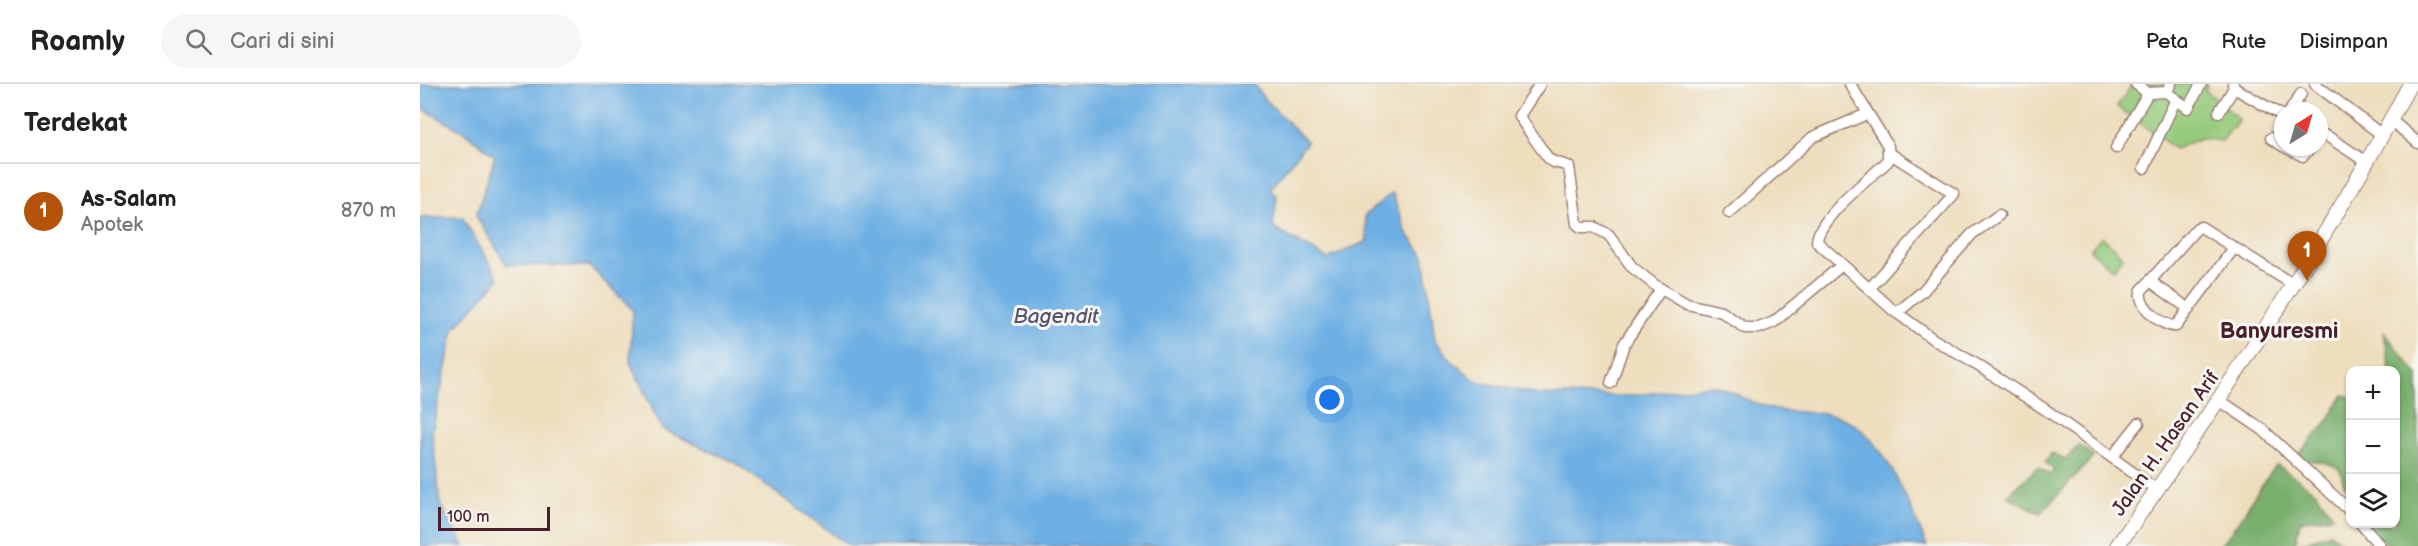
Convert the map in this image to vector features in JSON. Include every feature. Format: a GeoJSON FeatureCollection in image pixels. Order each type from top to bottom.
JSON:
{"type":"FeatureCollection","features":[{"type":"Feature","properties":{"kind":"main road","name":"Jalan H. Hasan Arif"},"geometry":{"type":"LineString","coordinates":[[2117,546],[2219,400],[2294,285],[2366,161],[2412,88]]}},
{"type":"Feature","properties":{"kind":"street"},"geometry":{"type":"LineString","coordinates":[[1540,84],[1519,116],[1520,120],[1528,128],[1548,159],[1569,167],[1578,224],[1581,227],[1594,227],[1609,235],[1635,270],[1661,289],[1687,304],[1722,312],[1745,328],[1759,328],[1774,322],[1842,265]]}},
{"type":"Feature","properties":{"kind":"street"},"geometry":{"type":"LineString","coordinates":[[1851,84],[1886,144],[1889,153],[1888,161],[1830,217],[1817,237],[1817,242],[1897,313],[2112,457],[2157,490]]}},
{"type":"Feature","properties":{"kind":"street"},"geometry":{"type":"LineString","coordinates":[[2136,84],[2148,93]]}},
{"type":"Feature","properties":{"kind":"street"},"geometry":{"type":"LineString","coordinates":[[2116,148],[2148,93],[2168,88],[2176,99],[2188,108],[2201,84]]}},
{"type":"Feature","properties":{"kind":"street"},"geometry":{"type":"LineString","coordinates":[[2315,84],[2382,135]]}},
{"type":"Feature","properties":{"kind":"street"},"geometry":{"type":"LineString","coordinates":[[2219,112],[2234,86],[2274,110]]}},
{"type":"Feature","properties":{"kind":"street"},"geometry":{"type":"LineString","coordinates":[[2296,102],[2301,94]]}},
{"type":"Feature","properties":{"kind":"street"},"geometry":{"type":"LineString","coordinates":[[2144,168],[2176,99]]}},
{"type":"Feature","properties":{"kind":"street"},"geometry":{"type":"LineString","coordinates":[[1729,213],[1813,137],[1867,114]]}},
{"type":"Feature","properties":{"kind":"street"},"geometry":{"type":"LineString","coordinates":[[2391,120],[2418,143]]}},
{"type":"Feature","properties":{"kind":"street"},"geometry":{"type":"LineString","coordinates":[[2328,137],[2366,161]]}},
{"type":"Feature","properties":{"kind":"street"},"geometry":{"type":"LineString","coordinates":[[1870,288],[1954,194],[1889,153]]}},
{"type":"Feature","properties":{"kind":"street"},"geometry":{"type":"LineString","coordinates":[[1897,313],[1923,291],[1971,234],[1999,215]]}},
{"type":"Feature","properties":{"kind":"street"},"geometry":{"type":"LineString","coordinates":[[2234,248],[2176,326],[2164,324],[2142,304],[2141,291],[2199,227],[2234,248],[2294,285]]}},
{"type":"Feature","properties":{"kind":"street"},"geometry":{"type":"LineString","coordinates":[[2150,281],[2189,309]]}},
{"type":"Feature","properties":{"kind":"street"},"geometry":{"type":"LineString","coordinates":[[1611,382],[1624,344],[1661,289]]}},
{"type":"Feature","properties":{"kind":"street"},"geometry":{"type":"LineString","coordinates":[[2219,400],[2262,429],[2346,507]]}},
{"type":"Feature","properties":{"kind":"street"},"geometry":{"type":"LineString","coordinates":[[2112,457],[2139,423]]}},
{"type":"Feature","properties":{"kind":"street"},"geometry":{"type":"LineString","coordinates":[[2364,528],[2380,546]]}},
{"type":"Feature","properties":{"kind":"green space"},"geometry":{"type":"Polygon","coordinates":[[[2133,84],[2207,84],[2205,90],[2239,119],[2222,141],[2200,138],[2175,149],[2117,106],[2133,84]]]}},
{"type":"Feature","properties":{"kind":"green space"},"geometry":{"type":"Polygon","coordinates":[[[2102,236],[2123,257],[2113,270],[2090,250],[2102,236]]]}},
{"type":"Feature","properties":{"kind":"green space"},"geometry":{"type":"Polygon","coordinates":[[[2384,332],[2418,375],[2418,545],[2415,546],[2389,546],[2368,528],[2400,528],[2400,366],[2389,366],[2384,332]]]}},
{"type":"Feature","properties":{"kind":"green space"},"geometry":{"type":"Polygon","coordinates":[[[2344,395],[2346,396],[2346,486],[2340,469],[2323,462],[2294,459],[2325,425],[2344,395]]]}},
{"type":"Feature","properties":{"kind":"green space"},"geometry":{"type":"Polygon","coordinates":[[[2079,445],[2094,456],[2041,513],[2007,496],[2038,467],[2050,475],[2054,470],[2045,462],[2052,453],[2065,460],[2079,445]]]}},
{"type":"Feature","properties":{"kind":"green space"},"geometry":{"type":"Polygon","coordinates":[[[2277,465],[2316,492],[2333,516],[2300,521],[2295,545],[2330,533],[2345,546],[2220,546],[2277,465]]]}},
{"type":"Feature","properties":{"kind":"water","name":"Bagendit"},"geometry":{"type":"Polygon","coordinates":[[[420,84],[1254,84],[1263,97],[1307,142],[1270,189],[1277,196],[1273,228],[1328,259],[1367,241],[1365,215],[1392,193],[1406,232],[1424,256],[1435,340],[1451,360],[1476,381],[1538,395],[1629,396],[1712,385],[1772,409],[1839,417],[1855,425],[1882,453],[1903,491],[1927,546],[849,546],[734,462],[662,429],[630,362],[633,310],[589,266],[507,265],[476,216],[495,156],[464,132],[420,107],[420,84]]]}},
{"type":"Feature","properties":{"kind":"water"},"geometry":{"type":"Polygon","coordinates":[[[462,217],[499,279],[454,329],[432,432],[440,504],[464,546],[420,546],[420,218],[462,217]]]}},
{"type":"Feature","properties":{"kind":"place","name":"As-Salam"},"geometry":{"type":"Point","coordinates":[2307,281]}},
{"type":"Feature","properties":{"kind":"district","name":"Banyuresmi"},"geometry":{"type":"Point","coordinates":[2279,330]}}]}
